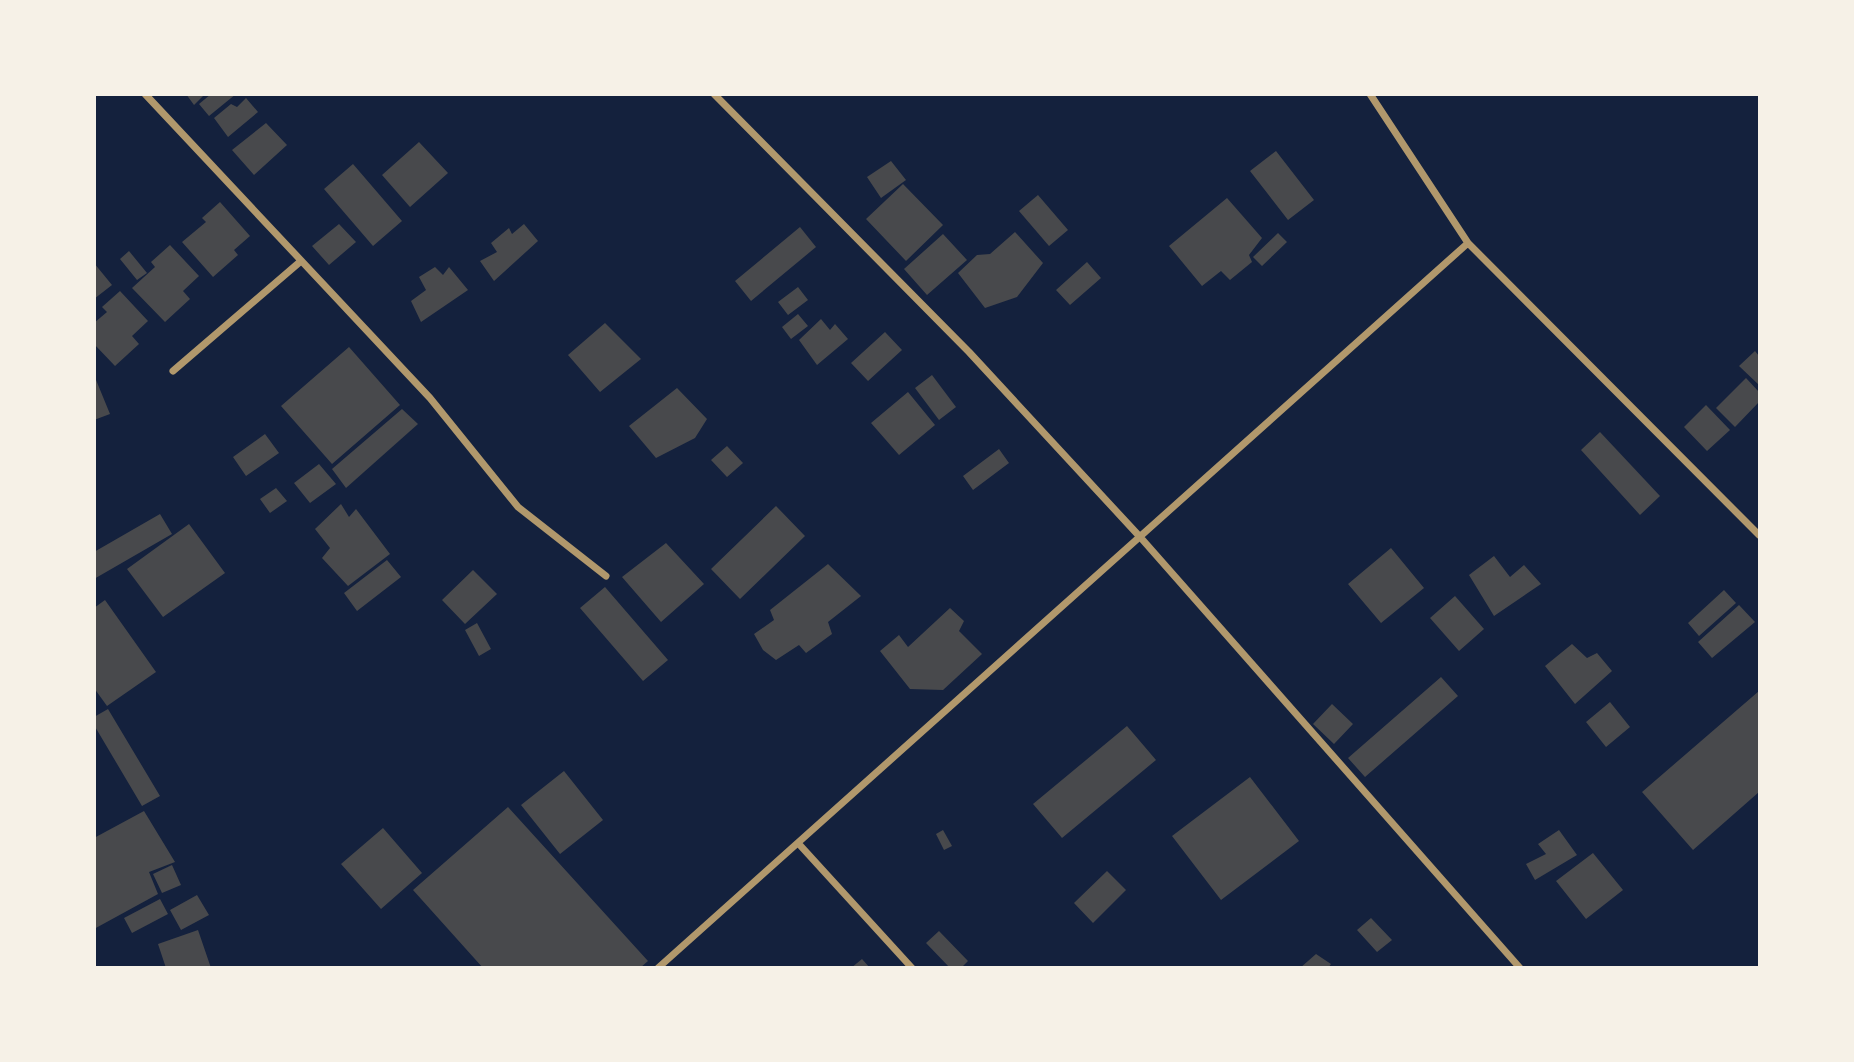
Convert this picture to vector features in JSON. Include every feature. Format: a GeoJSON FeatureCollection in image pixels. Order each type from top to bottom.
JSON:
{"type":"FeatureCollection","features":[{"type":"Feature","properties":{"kind":"street"},"geometry":{"type":"LineString","coordinates":[[145,94],[429,398],[518,507],[606,576]]}},
{"type":"Feature","properties":{"kind":"street"},"geometry":{"type":"LineString","coordinates":[[714,94],[969,352],[1141,538],[1520,968]]}},
{"type":"Feature","properties":{"kind":"street"},"geometry":{"type":"LineString","coordinates":[[1370,94],[1468,243],[1666,438],[1759,535]]}},
{"type":"Feature","properties":{"kind":"street"},"geometry":{"type":"LineString","coordinates":[[658,968],[1468,243]]}},
{"type":"Feature","properties":{"kind":"street"},"geometry":{"type":"LineString","coordinates":[[173,371],[301,261]]}},
{"type":"Feature","properties":{"kind":"street"},"geometry":{"type":"LineString","coordinates":[[798,843],[912,968]]}},
{"type":"Feature","properties":{"kind":"building"},"geometry":{"type":"Polygon","coordinates":[[[186,94],[205,94],[194,105],[186,94]]]}},
{"type":"Feature","properties":{"kind":"building"},"geometry":{"type":"Polygon","coordinates":[[[211,94],[236,94],[209,116],[199,104],[211,94]]]}},
{"type":"Feature","properties":{"kind":"building"},"geometry":{"type":"Polygon","coordinates":[[[246,98],[258,112],[228,137],[214,118],[231,104],[237,107],[246,98]]]}},
{"type":"Feature","properties":{"kind":"building"},"geometry":{"type":"Polygon","coordinates":[[[266,123],[287,145],[254,175],[232,150],[266,123]]]}},
{"type":"Feature","properties":{"kind":"building"},"geometry":{"type":"Polygon","coordinates":[[[419,142],[448,173],[410,207],[382,175],[419,142]]]}},
{"type":"Feature","properties":{"kind":"building"},"geometry":{"type":"Polygon","coordinates":[[[1276,151],[1314,200],[1288,220],[1250,171],[1276,151]]]}},
{"type":"Feature","properties":{"kind":"building"},"geometry":{"type":"Polygon","coordinates":[[[891,161],[906,180],[881,198],[867,177],[891,161]]]}},
{"type":"Feature","properties":{"kind":"building"},"geometry":{"type":"Polygon","coordinates":[[[353,164],[402,221],[373,246],[324,189],[353,164]]]}},
{"type":"Feature","properties":{"kind":"building"},"geometry":{"type":"Polygon","coordinates":[[[903,184],[943,225],[906,261],[866,219],[903,184]]]}},
{"type":"Feature","properties":{"kind":"building"},"geometry":{"type":"Polygon","coordinates":[[[1038,195],[1068,230],[1049,246],[1019,211],[1038,195]]]}},
{"type":"Feature","properties":{"kind":"building"},"geometry":{"type":"Polygon","coordinates":[[[1227,198],[1262,238],[1249,255],[1252,262],[1230,280],[1221,271],[1202,286],[1169,246],[1227,198]]]}},
{"type":"Feature","properties":{"kind":"building"},"geometry":{"type":"Polygon","coordinates":[[[220,202],[250,236],[234,250],[238,255],[213,277],[182,242],[206,222],[202,218],[220,202]]]}},
{"type":"Feature","properties":{"kind":"building"},"geometry":{"type":"Polygon","coordinates":[[[339,224],[356,242],[329,265],[312,246],[339,224]]]}},
{"type":"Feature","properties":{"kind":"building"},"geometry":{"type":"Polygon","coordinates":[[[524,224],[538,241],[494,281],[480,261],[497,252],[491,243],[509,228],[512,234],[524,224]]]}},
{"type":"Feature","properties":{"kind":"building"},"geometry":{"type":"Polygon","coordinates":[[[800,227],[816,247],[751,301],[735,281],[800,227]]]}},
{"type":"Feature","properties":{"kind":"building"},"geometry":{"type":"Polygon","coordinates":[[[1015,232],[1043,263],[1017,297],[985,308],[958,273],[977,255],[990,254],[1015,232]]]}},
{"type":"Feature","properties":{"kind":"building"},"geometry":{"type":"Polygon","coordinates":[[[1278,233],[1287,242],[1262,266],[1253,257],[1278,233]]]}},
{"type":"Feature","properties":{"kind":"building"},"geometry":{"type":"Polygon","coordinates":[[[943,234],[967,260],[927,295],[904,269],[943,234]]]}},
{"type":"Feature","properties":{"kind":"building"},"geometry":{"type":"Polygon","coordinates":[[[170,245],[199,276],[183,291],[190,299],[165,322],[132,288],[155,267],[151,262],[170,245]]]}},
{"type":"Feature","properties":{"kind":"building"},"geometry":{"type":"Polygon","coordinates":[[[129,251],[147,273],[137,280],[120,259],[129,251]]]}},
{"type":"Feature","properties":{"kind":"building"},"geometry":{"type":"Polygon","coordinates":[[[1087,262],[1101,278],[1070,305],[1056,290],[1087,262]]]}},
{"type":"Feature","properties":{"kind":"building"},"geometry":{"type":"Polygon","coordinates":[[[94,263],[112,285],[94,299],[94,263]]]}},
{"type":"Feature","properties":{"kind":"building"},"geometry":{"type":"Polygon","coordinates":[[[435,267],[443,275],[449,267],[468,290],[421,322],[411,301],[426,290],[419,277],[435,267]]]}},
{"type":"Feature","properties":{"kind":"building"},"geometry":{"type":"Polygon","coordinates":[[[798,287],[808,300],[788,315],[778,302],[798,287]]]}},
{"type":"Feature","properties":{"kind":"building"},"geometry":{"type":"Polygon","coordinates":[[[120,291],[148,321],[132,336],[139,344],[115,366],[94,344],[94,323],[107,312],[102,307],[120,291]]]}},
{"type":"Feature","properties":{"kind":"building"},"geometry":{"type":"Polygon","coordinates":[[[798,314],[808,326],[791,339],[782,327],[798,314]]]}},
{"type":"Feature","properties":{"kind":"building"},"geometry":{"type":"Polygon","coordinates":[[[821,319],[830,330],[835,324],[848,339],[817,365],[799,340],[821,319]]]}},
{"type":"Feature","properties":{"kind":"building"},"geometry":{"type":"Polygon","coordinates":[[[605,323],[641,359],[600,392],[568,355],[605,323]]]}},
{"type":"Feature","properties":{"kind":"building"},"geometry":{"type":"Polygon","coordinates":[[[885,332],[902,350],[868,381],[851,363],[885,332]]]}},
{"type":"Feature","properties":{"kind":"building"},"geometry":{"type":"Polygon","coordinates":[[[349,347],[400,405],[332,464],[281,406],[349,347]]]}},
{"type":"Feature","properties":{"kind":"building"},"geometry":{"type":"Polygon","coordinates":[[[1755,351],[1759,356],[1759,385],[1739,366],[1755,351]]]}},
{"type":"Feature","properties":{"kind":"building"},"geometry":{"type":"Polygon","coordinates":[[[94,375],[110,414],[94,420],[94,375]]]}},
{"type":"Feature","properties":{"kind":"building"},"geometry":{"type":"Polygon","coordinates":[[[932,375],[956,407],[939,420],[915,388],[932,375]]]}},
{"type":"Feature","properties":{"kind":"building"},"geometry":{"type":"Polygon","coordinates":[[[1746,378],[1759,392],[1759,402],[1735,427],[1716,408],[1746,378]]]}},
{"type":"Feature","properties":{"kind":"building"},"geometry":{"type":"Polygon","coordinates":[[[677,388],[707,419],[695,438],[656,458],[629,426],[677,388]]]}},
{"type":"Feature","properties":{"kind":"building"},"geometry":{"type":"Polygon","coordinates":[[[908,392],[935,425],[899,455],[871,423],[908,392]]]}},
{"type":"Feature","properties":{"kind":"building"},"geometry":{"type":"Polygon","coordinates":[[[1706,405],[1730,430],[1707,451],[1684,427],[1706,405]]]}},
{"type":"Feature","properties":{"kind":"building"},"geometry":{"type":"Polygon","coordinates":[[[402,409],[418,424],[346,488],[332,469],[402,409]]]}},
{"type":"Feature","properties":{"kind":"building"},"geometry":{"type":"Polygon","coordinates":[[[1600,432],[1660,496],[1640,515],[1581,450],[1600,432]]]}},
{"type":"Feature","properties":{"kind":"building"},"geometry":{"type":"Polygon","coordinates":[[[265,434],[279,453],[246,476],[233,457],[265,434]]]}},
{"type":"Feature","properties":{"kind":"building"},"geometry":{"type":"Polygon","coordinates":[[[727,446],[743,463],[727,477],[711,460],[727,446]]]}},
{"type":"Feature","properties":{"kind":"building"},"geometry":{"type":"Polygon","coordinates":[[[999,449],[1009,463],[973,490],[963,476],[999,449]]]}},
{"type":"Feature","properties":{"kind":"building"},"geometry":{"type":"Polygon","coordinates":[[[319,464],[336,484],[310,503],[294,483],[319,464]]]}},
{"type":"Feature","properties":{"kind":"building"},"geometry":{"type":"Polygon","coordinates":[[[276,488],[287,501],[270,513],[260,499],[276,488]]]}},
{"type":"Feature","properties":{"kind":"building"},"geometry":{"type":"Polygon","coordinates":[[[341,504],[349,517],[356,509],[390,554],[348,586],[322,558],[330,548],[315,529],[341,504]]]}},
{"type":"Feature","properties":{"kind":"building"},"geometry":{"type":"Polygon","coordinates":[[[776,506],[805,536],[740,599],[711,569],[776,506]]]}},
{"type":"Feature","properties":{"kind":"building"},"geometry":{"type":"Polygon","coordinates":[[[160,514],[172,534],[94,579],[94,552],[160,514]]]}},
{"type":"Feature","properties":{"kind":"building"},"geometry":{"type":"Polygon","coordinates":[[[189,524],[225,573],[163,617],[127,569],[189,524]]]}},
{"type":"Feature","properties":{"kind":"building"},"geometry":{"type":"Polygon","coordinates":[[[666,543],[704,584],[661,622],[622,577],[666,543]]]}},
{"type":"Feature","properties":{"kind":"building"},"geometry":{"type":"Polygon","coordinates":[[[1391,548],[1424,588],[1381,623],[1348,584],[1391,548]]]}},
{"type":"Feature","properties":{"kind":"building"},"geometry":{"type":"Polygon","coordinates":[[[1494,556],[1510,577],[1524,565],[1541,584],[1494,616],[1469,575],[1494,556]]]}},
{"type":"Feature","properties":{"kind":"building"},"geometry":{"type":"Polygon","coordinates":[[[387,560],[401,577],[357,611],[344,593],[387,560]]]}},
{"type":"Feature","properties":{"kind":"building"},"geometry":{"type":"Polygon","coordinates":[[[828,564],[861,596],[828,622],[832,634],[806,653],[799,645],[776,660],[763,650],[754,634],[774,620],[770,610],[828,564]]]}},
{"type":"Feature","properties":{"kind":"building"},"geometry":{"type":"Polygon","coordinates":[[[473,570],[497,594],[465,624],[442,600],[473,570]]]}},
{"type":"Feature","properties":{"kind":"building"},"geometry":{"type":"Polygon","coordinates":[[[605,587],[668,660],[643,681],[580,608],[605,587]]]}},
{"type":"Feature","properties":{"kind":"building"},"geometry":{"type":"Polygon","coordinates":[[[1724,590],[1736,603],[1699,636],[1688,623],[1724,590]]]}},
{"type":"Feature","properties":{"kind":"building"},"geometry":{"type":"Polygon","coordinates":[[[1455,596],[1484,629],[1459,651],[1430,618],[1455,596]]]}},
{"type":"Feature","properties":{"kind":"building"},"geometry":{"type":"Polygon","coordinates":[[[105,600],[156,672],[107,706],[94,688],[94,608],[105,600]]]}},
{"type":"Feature","properties":{"kind":"building"},"geometry":{"type":"Polygon","coordinates":[[[1739,605],[1755,622],[1712,658],[1698,642],[1739,605]]]}},
{"type":"Feature","properties":{"kind":"building"},"geometry":{"type":"Polygon","coordinates":[[[950,608],[964,621],[959,631],[982,654],[943,690],[910,689],[880,651],[899,635],[908,647],[950,608]]]}},
{"type":"Feature","properties":{"kind":"building"},"geometry":{"type":"Polygon","coordinates":[[[477,623],[491,649],[479,656],[465,630],[477,623]]]}},
{"type":"Feature","properties":{"kind":"building"},"geometry":{"type":"Polygon","coordinates":[[[1572,644],[1587,658],[1597,653],[1612,671],[1575,704],[1545,666],[1572,644]]]}},
{"type":"Feature","properties":{"kind":"building"},"geometry":{"type":"Polygon","coordinates":[[[1441,677],[1458,696],[1365,777],[1348,758],[1441,677]]]}},
{"type":"Feature","properties":{"kind":"building"},"geometry":{"type":"Polygon","coordinates":[[[1759,691],[1759,792],[1693,850],[1642,792],[1759,691]]]}},
{"type":"Feature","properties":{"kind":"building"},"geometry":{"type":"Polygon","coordinates":[[[1610,702],[1630,727],[1606,747],[1586,722],[1610,702]]]}},
{"type":"Feature","properties":{"kind":"building"},"geometry":{"type":"Polygon","coordinates":[[[1332,704],[1353,724],[1334,744],[1313,724],[1332,704]]]}},
{"type":"Feature","properties":{"kind":"building"},"geometry":{"type":"Polygon","coordinates":[[[108,709],[160,796],[142,806],[94,725],[94,717],[108,709]]]}},
{"type":"Feature","properties":{"kind":"building"},"geometry":{"type":"Polygon","coordinates":[[[1127,726],[1156,760],[1062,838],[1033,804],[1127,726]]]}},
{"type":"Feature","properties":{"kind":"building"},"geometry":{"type":"Polygon","coordinates":[[[564,771],[603,820],[560,854],[521,805],[564,771]]]}},
{"type":"Feature","properties":{"kind":"building"},"geometry":{"type":"Polygon","coordinates":[[[1250,777],[1299,841],[1221,900],[1172,836],[1250,777]]]}},
{"type":"Feature","properties":{"kind":"building"},"geometry":{"type":"Polygon","coordinates":[[[508,807],[648,961],[640,968],[483,968],[413,890],[508,807]]]}},
{"type":"Feature","properties":{"kind":"building"},"geometry":{"type":"Polygon","coordinates":[[[144,811],[175,862],[149,872],[158,894],[94,929],[94,838],[144,811]]]}},
{"type":"Feature","properties":{"kind":"building"},"geometry":{"type":"Polygon","coordinates":[[[383,828],[422,873],[381,909],[341,864],[383,828]]]}},
{"type":"Feature","properties":{"kind":"building"},"geometry":{"type":"Polygon","coordinates":[[[943,830],[952,846],[944,850],[936,834],[943,830]]]}},
{"type":"Feature","properties":{"kind":"building"},"geometry":{"type":"Polygon","coordinates":[[[1559,830],[1577,855],[1535,880],[1526,864],[1546,854],[1538,844],[1559,830]]]}},
{"type":"Feature","properties":{"kind":"building"},"geometry":{"type":"Polygon","coordinates":[[[1593,853],[1623,890],[1586,919],[1556,881],[1593,853]]]}},
{"type":"Feature","properties":{"kind":"building"},"geometry":{"type":"Polygon","coordinates":[[[172,865],[181,885],[162,893],[153,874],[172,865]]]}},
{"type":"Feature","properties":{"kind":"building"},"geometry":{"type":"Polygon","coordinates":[[[1107,871],[1126,890],[1093,923],[1074,903],[1107,871]]]}},
{"type":"Feature","properties":{"kind":"building"},"geometry":{"type":"Polygon","coordinates":[[[197,895],[209,915],[181,930],[170,910],[197,895]]]}},
{"type":"Feature","properties":{"kind":"building"},"geometry":{"type":"Polygon","coordinates":[[[160,899],[168,914],[132,933],[124,918],[160,899]]]}},
{"type":"Feature","properties":{"kind":"building"},"geometry":{"type":"Polygon","coordinates":[[[1371,918],[1392,940],[1377,952],[1357,930],[1371,918]]]}},
{"type":"Feature","properties":{"kind":"building"},"geometry":{"type":"Polygon","coordinates":[[[198,930],[211,968],[166,968],[158,944],[198,930]]]}},
{"type":"Feature","properties":{"kind":"building"},"geometry":{"type":"Polygon","coordinates":[[[939,931],[968,961],[961,968],[950,968],[926,943],[939,931]]]}},
{"type":"Feature","properties":{"kind":"building"},"geometry":{"type":"Polygon","coordinates":[[[1316,954],[1331,964],[1328,968],[1300,968],[1316,954]]]}},
{"type":"Feature","properties":{"kind":"building"},"geometry":{"type":"Polygon","coordinates":[[[862,959],[870,968],[851,968],[862,959]]]}}]}
